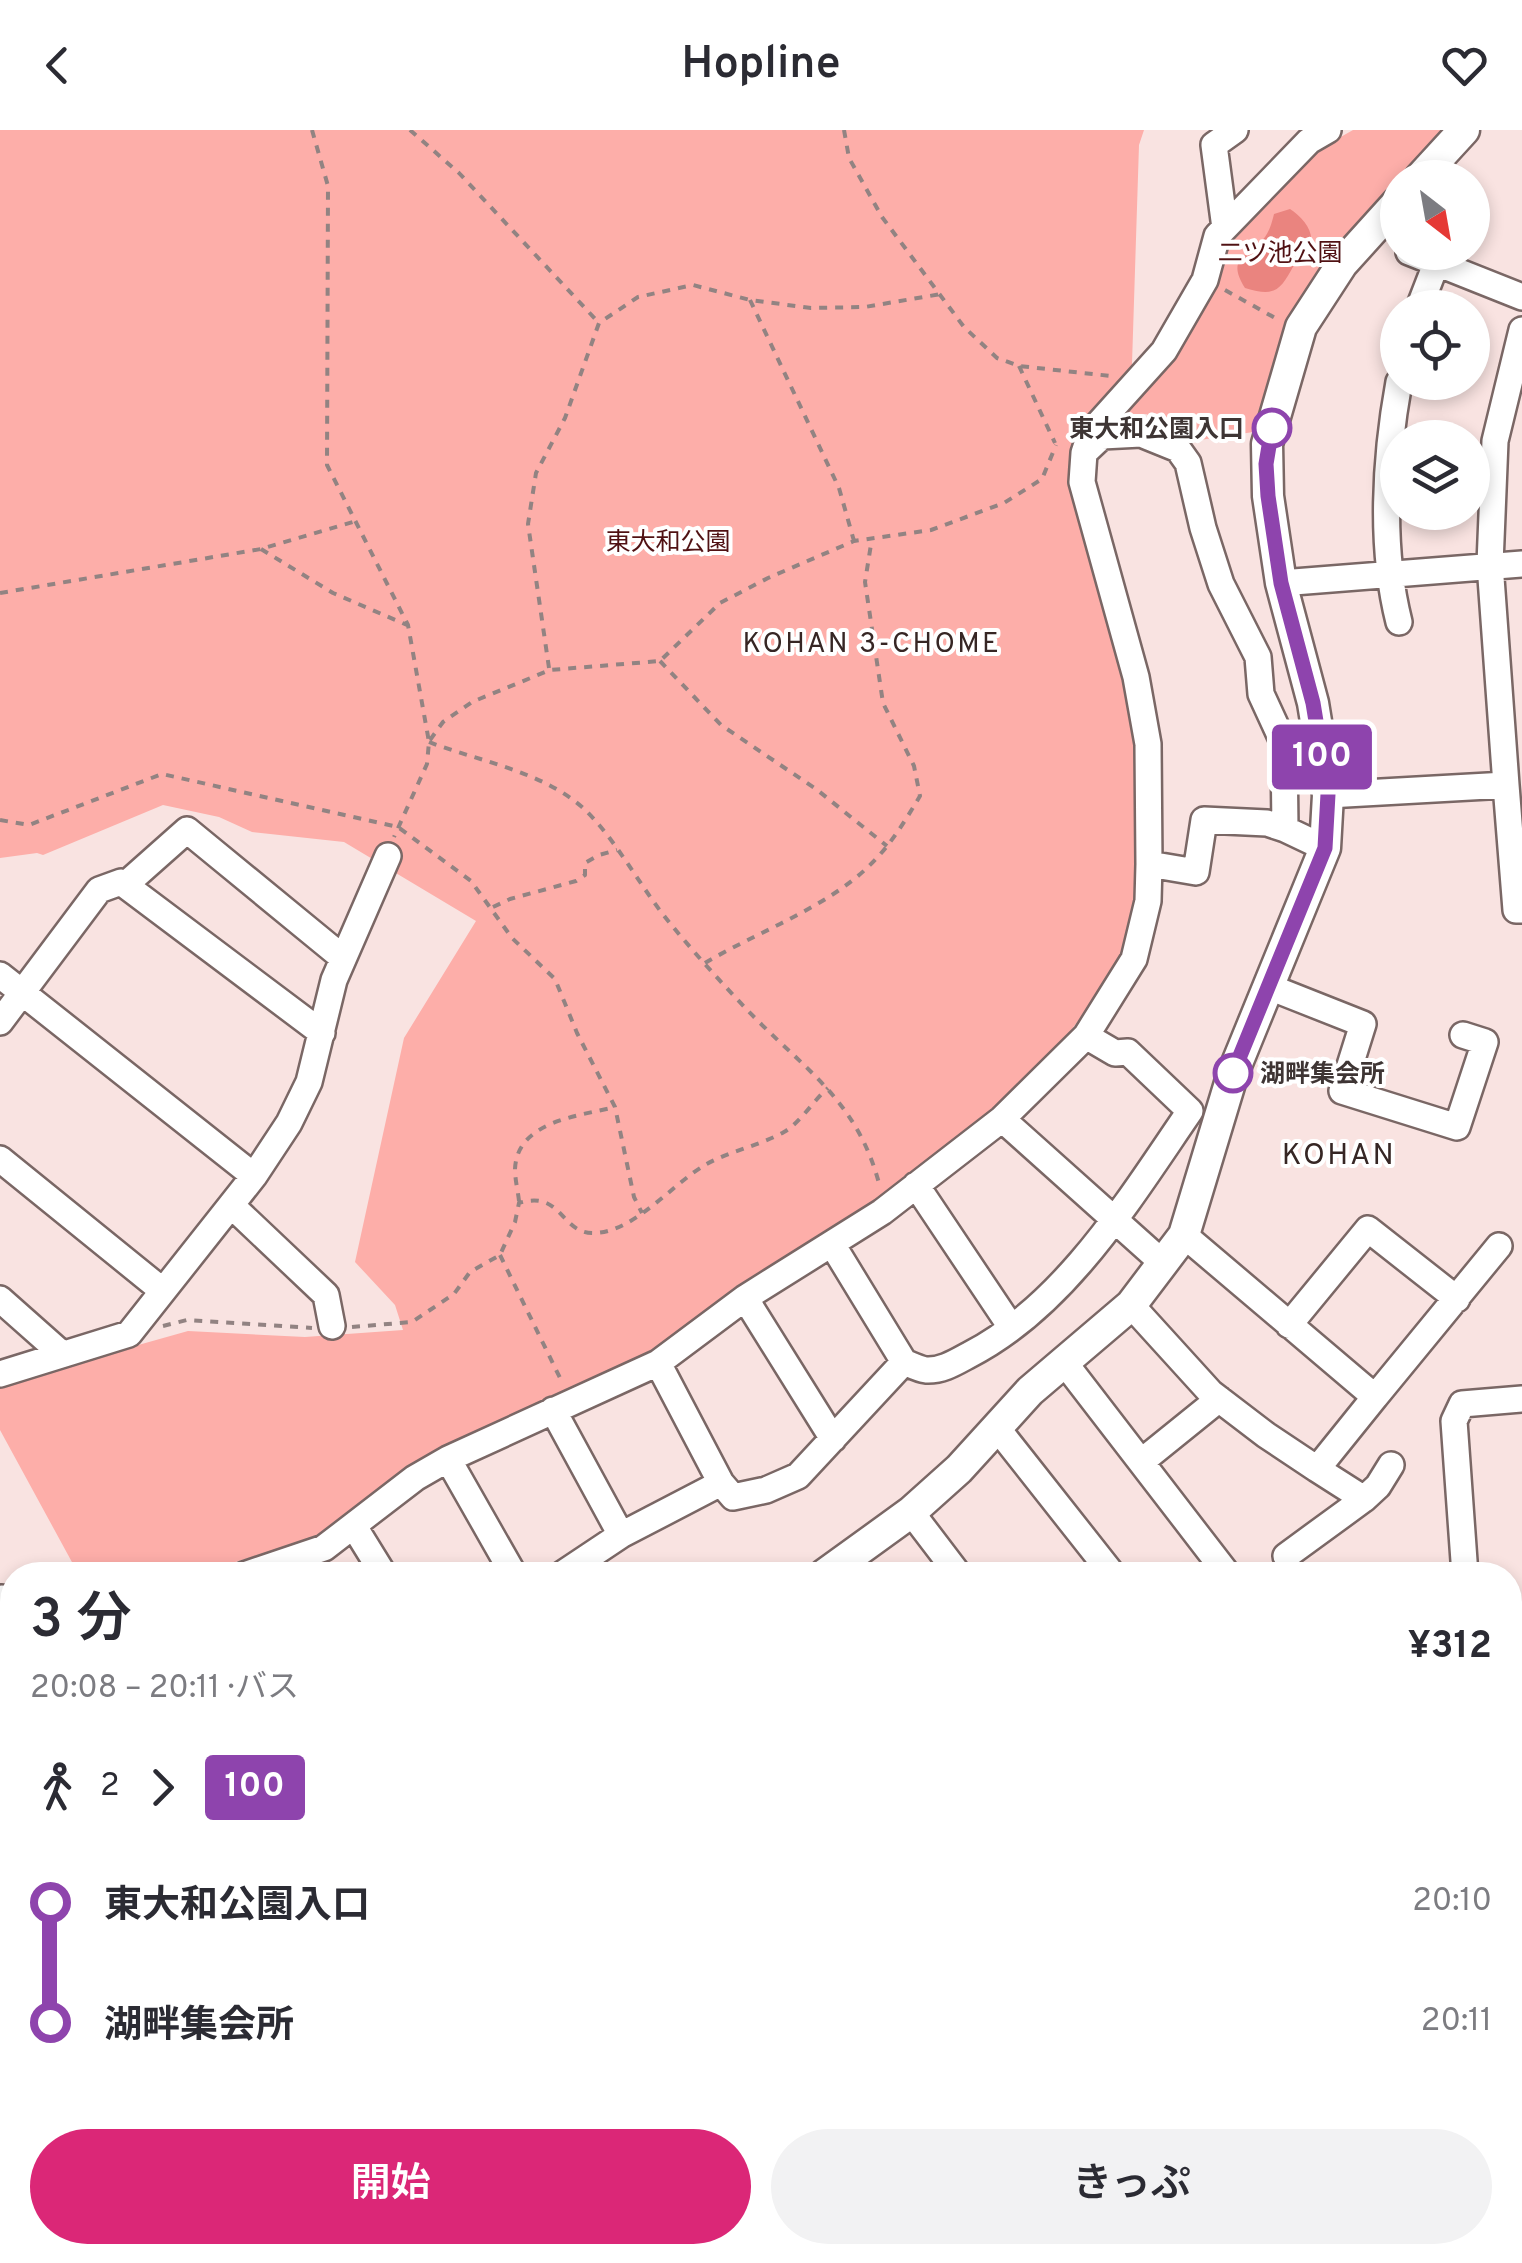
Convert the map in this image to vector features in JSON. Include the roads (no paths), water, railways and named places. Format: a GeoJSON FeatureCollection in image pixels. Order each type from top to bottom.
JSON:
{"type":"FeatureCollection","features":[{"type":"Feature","properties":{"kind":"street"},"geometry":{"type":"LineString","coordinates":[[1224,228],[1214,146],[1235,130]]}},
{"type":"Feature","properties":{"kind":"street"},"geometry":{"type":"LineString","coordinates":[[285,1562],[324,1548],[416,1478],[448,1459],[658,1363],[745,1298],[882,1212],[1002,1118],[1086,1036],[1134,959],[1148,901],[1150,864],[1148,744],[1136,678],[1082,482],[1084,452],[1091,432],[1164,351],[1205,280],[1217,236],[1309,142],[1328,130]]}},
{"type":"Feature","properties":{"kind":"street"},"geometry":{"type":"LineString","coordinates":[[1436,160],[1464,130]]}},
{"type":"Feature","properties":{"kind":"street"},"geometry":{"type":"LineString","coordinates":[[842,1562],[911,1512],[960,1470],[1030,1390],[1130,1305],[1184,1235],[1233,1073],[1325,848],[1328,794],[1313,703],[1281,583],[1268,496],[1268,444],[1300,326],[1318,296],[1380,221]]}},
{"type":"Feature","properties":{"kind":"street"},"geometry":{"type":"LineString","coordinates":[[1367,235],[1380,240]]}},
{"type":"Feature","properties":{"kind":"street"},"geometry":{"type":"LineString","coordinates":[[1452,270],[1522,297]]}},
{"type":"Feature","properties":{"kind":"street"},"geometry":{"type":"LineString","coordinates":[[1522,330],[1494,441],[1490,564],[1516,910],[1522,910]]}},
{"type":"Feature","properties":{"kind":"street"},"geometry":{"type":"LineString","coordinates":[[1397,400],[1388,523],[1399,622]]}},
{"type":"Feature","properties":{"kind":"street"},"geometry":{"type":"LineString","coordinates":[[1084,452],[1102,436],[1142,434],[1178,449],[1188,463],[1203,528],[1222,584],[1258,657],[1261,694],[1284,744],[1286,828]]}},
{"type":"Feature","properties":{"kind":"street"},"geometry":{"type":"LineString","coordinates":[[1281,583],[1522,564]]}},
{"type":"Feature","properties":{"kind":"street"},"geometry":{"type":"LineString","coordinates":[[1258,657],[1300,656]]}},
{"type":"Feature","properties":{"kind":"street"},"geometry":{"type":"LineString","coordinates":[[1328,794],[1506,785]]}},
{"type":"Feature","properties":{"kind":"street"},"geometry":{"type":"LineString","coordinates":[[1150,864],[1196,872],[1204,820],[1267,823],[1325,848]]}},
{"type":"Feature","properties":{"kind":"street"},"geometry":{"type":"LineString","coordinates":[[125,885],[186,830],[343,958]]}},
{"type":"Feature","properties":{"kind":"street"},"geometry":{"type":"LineString","coordinates":[[0,1374],[129,1334],[254,1176],[296,1110],[308,1082],[334,980],[388,856]]}},
{"type":"Feature","properties":{"kind":"street"},"geometry":{"type":"LineString","coordinates":[[0,1022],[99,890],[120,882],[322,1033]]}},
{"type":"Feature","properties":{"kind":"street"},"geometry":{"type":"LineString","coordinates":[[0,976],[254,1176]]}},
{"type":"Feature","properties":{"kind":"street"},"geometry":{"type":"LineString","coordinates":[[1267,986],[1363,1024],[1342,1091],[1457,1126],[1485,1042],[1462,1035]]}},
{"type":"Feature","properties":{"kind":"street"},"geometry":{"type":"LineString","coordinates":[[832,1244],[904,1362],[924,1370],[944,1368],[980,1349],[1049,1297],[1112,1220],[1190,1111],[1128,1052],[1115,1053],[1086,1036]]}},
{"type":"Feature","properties":{"kind":"street"},"geometry":{"type":"LineString","coordinates":[[1002,1118],[1164,1264]]}},
{"type":"Feature","properties":{"kind":"street"},"geometry":{"type":"LineString","coordinates":[[0,1159],[162,1291]]}},
{"type":"Feature","properties":{"kind":"street"},"geometry":{"type":"LineString","coordinates":[[916,1185],[1011,1327]]}},
{"type":"Feature","properties":{"kind":"street"},"geometry":{"type":"LineString","coordinates":[[231,1205],[326,1295],[332,1326]]}},
{"type":"Feature","properties":{"kind":"street"},"geometry":{"type":"LineString","coordinates":[[1289,1325],[1368,1229],[1456,1299]]}},
{"type":"Feature","properties":{"kind":"street"},"geometry":{"type":"LineString","coordinates":[[1184,1235],[1376,1398]]}},
{"type":"Feature","properties":{"kind":"street"},"geometry":{"type":"LineString","coordinates":[[1317,1469],[1499,1246]]}},
{"type":"Feature","properties":{"kind":"street"},"geometry":{"type":"LineString","coordinates":[[745,1298],[833,1439]]}},
{"type":"Feature","properties":{"kind":"street"},"geometry":{"type":"LineString","coordinates":[[0,1299],[62,1354]]}},
{"type":"Feature","properties":{"kind":"street"},"geometry":{"type":"LineString","coordinates":[[1130,1305],[1220,1399],[1364,1499]]}},
{"type":"Feature","properties":{"kind":"street"},"geometry":{"type":"LineString","coordinates":[[658,1363],[721,1484],[733,1497],[766,1490],[798,1476],[904,1362]]}},
{"type":"Feature","properties":{"kind":"street"},"geometry":{"type":"LineString","coordinates":[[1064,1362],[1218,1562]]}},
{"type":"Feature","properties":{"kind":"street"},"geometry":{"type":"LineString","coordinates":[[1464,1562],[1454,1421],[1462,1404],[1522,1398]]}},
{"type":"Feature","properties":{"kind":"street"},"geometry":{"type":"LineString","coordinates":[[1142,1462],[1220,1399]]}},
{"type":"Feature","properties":{"kind":"street"},"geometry":{"type":"LineString","coordinates":[[553,1410],[621,1535]]}},
{"type":"Feature","properties":{"kind":"street"},"geometry":{"type":"LineString","coordinates":[[997,1428],[1104,1562]]}},
{"type":"Feature","properties":{"kind":"street"},"geometry":{"type":"LineString","coordinates":[[448,1459],[507,1562]]}},
{"type":"Feature","properties":{"kind":"street"},"geometry":{"type":"LineString","coordinates":[[1286,1556],[1364,1499],[1378,1486],[1390,1465]]}},
{"type":"Feature","properties":{"kind":"street"},"geometry":{"type":"LineString","coordinates":[[580,1562],[621,1535],[721,1484]]}},
{"type":"Feature","properties":{"kind":"street"},"geometry":{"type":"LineString","coordinates":[[911,1512],[949,1562]]}},
{"type":"Feature","properties":{"kind":"street"},"geometry":{"type":"LineString","coordinates":[[354,1528],[376,1562]]}},
{"type":"Feature","properties":{"kind":"place","name":"東大和公園入口"},"geometry":{"type":"Point","coordinates":[1272,428]}},
{"type":"Feature","properties":{"kind":"place","name":"湖畔集会所"},"geometry":{"type":"Point","coordinates":[1233,1073]}},
{"type":"Feature","properties":{"kind":"district","name":"KOHAN 3-CHOME"},"geometry":{"type":"Point","coordinates":[872,642]}},
{"type":"Feature","properties":{"kind":"district","name":"KOHAN"},"geometry":{"type":"Point","coordinates":[1339,1154]}},
{"type":"Feature","properties":{"kind":"park label","name":"二ツ池公園"},"geometry":{"type":"Point","coordinates":[1280,252]}},
{"type":"Feature","properties":{"kind":"park label","name":"東大和公園"},"geometry":{"type":"Point","coordinates":[668,541]}}]}
